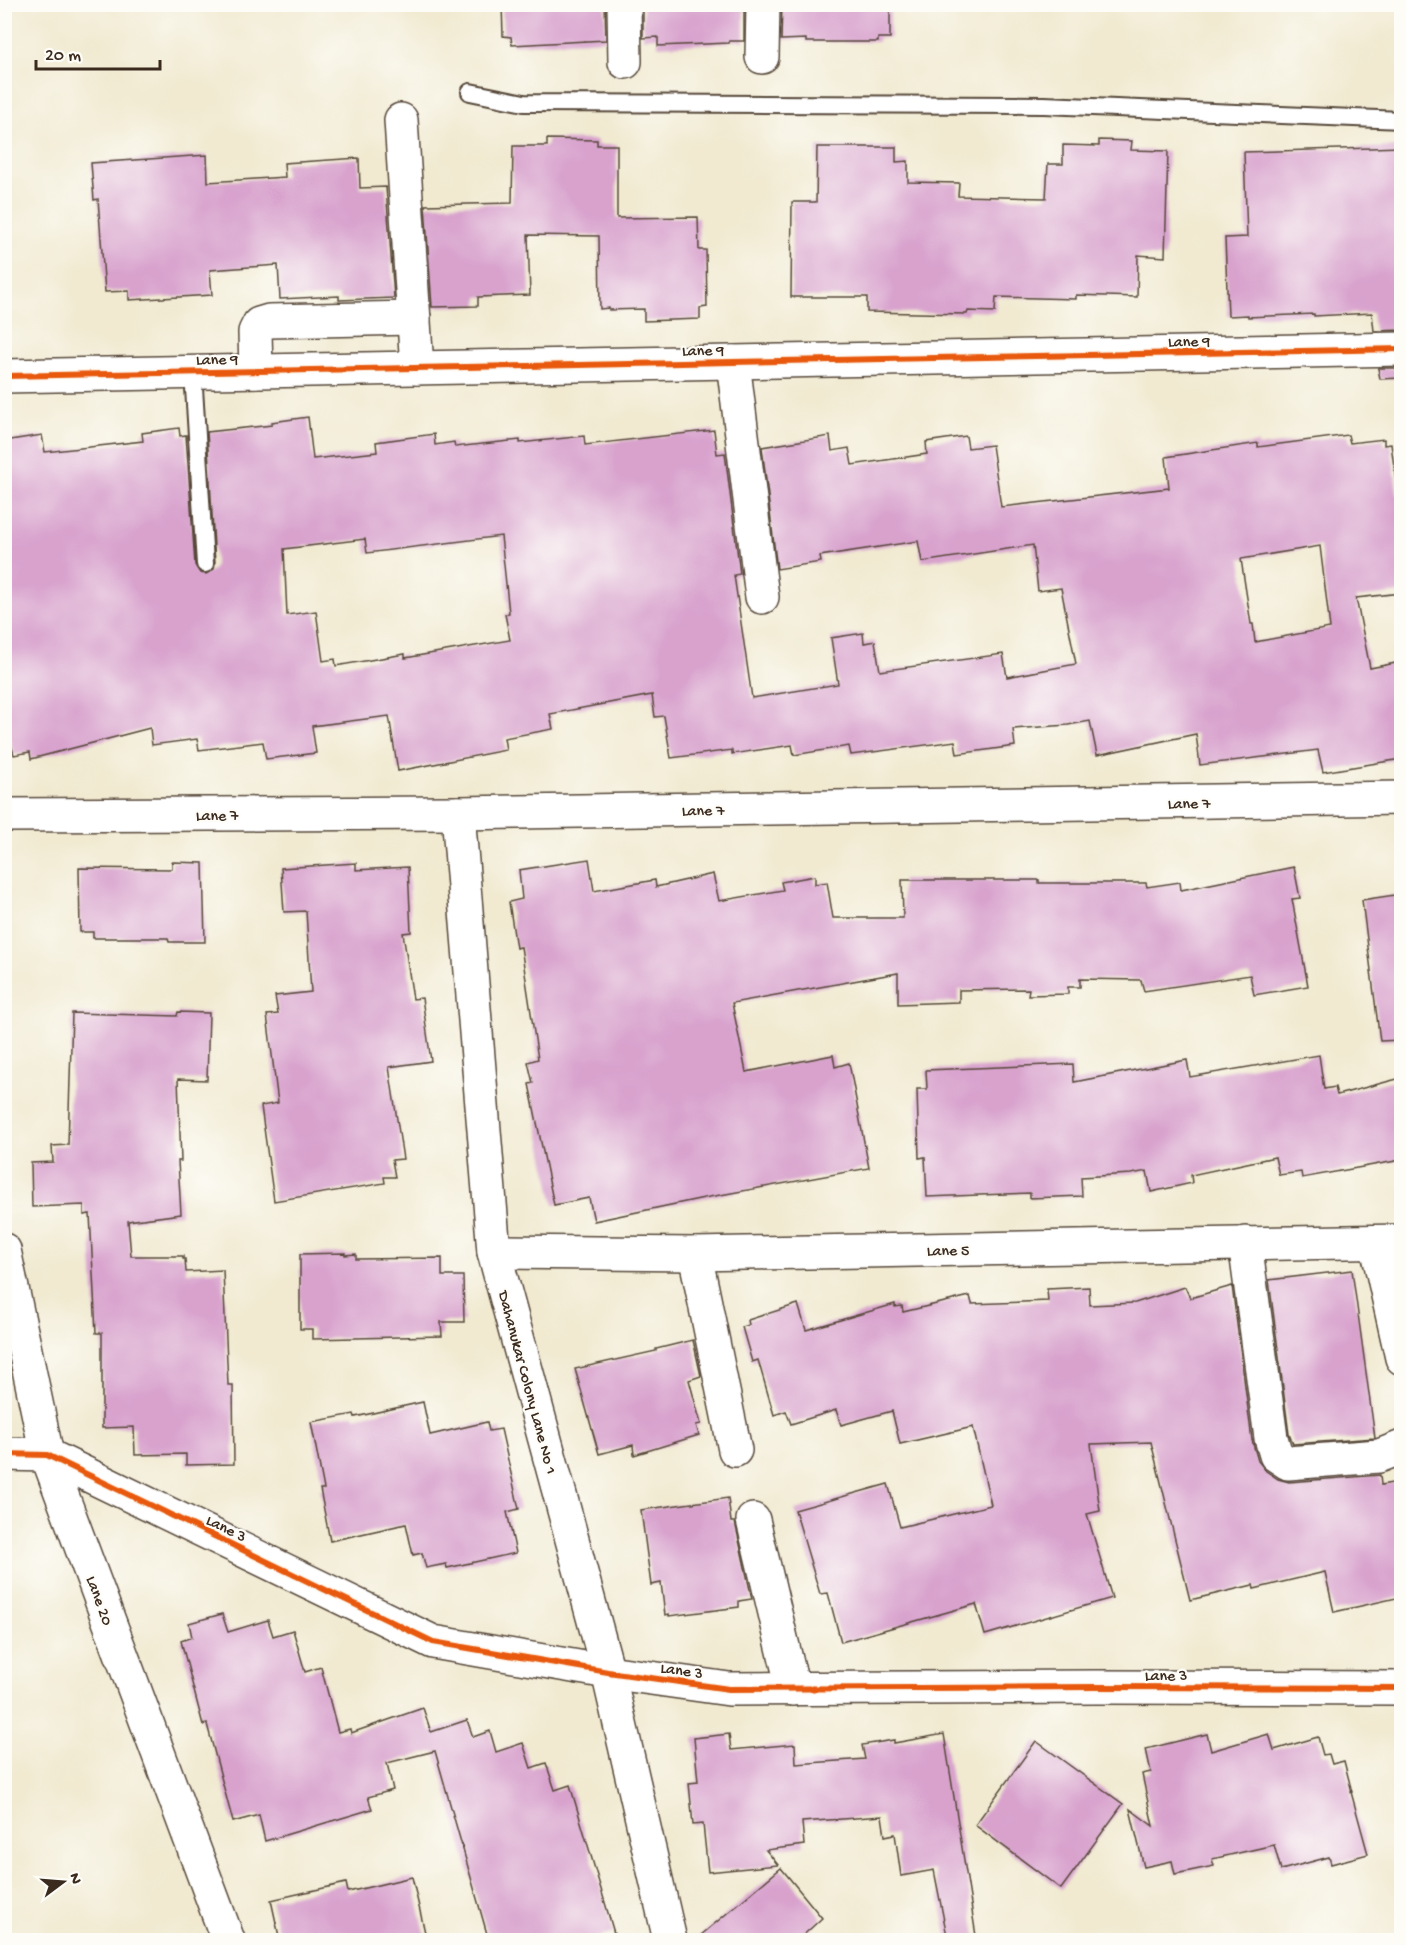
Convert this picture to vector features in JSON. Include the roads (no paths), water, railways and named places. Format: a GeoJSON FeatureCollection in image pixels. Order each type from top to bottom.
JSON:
{"type":"FeatureCollection","features":[{"type":"Feature","properties":{"kind":"street"},"geometry":{"type":"LineString","coordinates":[[624,4],[625,62]]}},
{"type":"Feature","properties":{"kind":"street"},"geometry":{"type":"LineString","coordinates":[[762,57],[763,4]]}},
{"type":"Feature","properties":{"kind":"street"},"geometry":{"type":"LineString","coordinates":[[401,120],[417,368]]}},
{"type":"Feature","properties":{"kind":"street"},"geometry":{"type":"LineString","coordinates":[[256,371],[255,332],[259,324],[269,321],[414,318]]}},
{"type":"Feature","properties":{"kind":"street","name":"Lane 9"},"geometry":{"type":"LineString","coordinates":[[4,376],[1401,350]]}},
{"type":"Feature","properties":{"kind":"street"},"geometry":{"type":"LineString","coordinates":[[733,362],[762,597]]}},
{"type":"Feature","properties":{"kind":"street","name":"Lane 7"},"geometry":{"type":"LineString","coordinates":[[4,815],[458,813],[1401,798]]}},
{"type":"Feature","properties":{"kind":"street","name":"Dahanukar Colony Lane No 1"},"geometry":{"type":"LineString","coordinates":[[458,813],[494,1252],[608,1672],[670,1941]]}},
{"type":"Feature","properties":{"kind":"street"},"geometry":{"type":"LineString","coordinates":[[1389,1241],[1401,1358]]}},
{"type":"Feature","properties":{"kind":"street","name":"Lane 5"},"geometry":{"type":"LineString","coordinates":[[494,1252],[695,1254],[1389,1241]]}},
{"type":"Feature","properties":{"kind":"street"},"geometry":{"type":"LineString","coordinates":[[1245,1243],[1271,1438],[1276,1455],[1288,1463],[1379,1456],[1401,1447]]}},
{"type":"Feature","properties":{"kind":"street","name":"Lane 20"},"geometry":{"type":"LineString","coordinates":[[4,1250],[47,1455],[228,1941]]}},
{"type":"Feature","properties":{"kind":"street"},"geometry":{"type":"LineString","coordinates":[[695,1254],[735,1450]]}},
{"type":"Feature","properties":{"kind":"street","name":"Lane 3"},"geometry":{"type":"LineString","coordinates":[[4,1454],[47,1455],[433,1642],[608,1672],[729,1689],[1401,1688]]}},
{"type":"Feature","properties":{"kind":"street"},"geometry":{"type":"LineString","coordinates":[[753,1520],[793,1689]]}},
{"type":"Feature","properties":{"kind":"lane"},"geometry":{"type":"LineString","coordinates":[[470,92],[524,103],[1044,105],[1401,120]]}},
{"type":"Feature","properties":{"kind":"lane"},"geometry":{"type":"LineString","coordinates":[[193,372],[205,564]]}}]}
